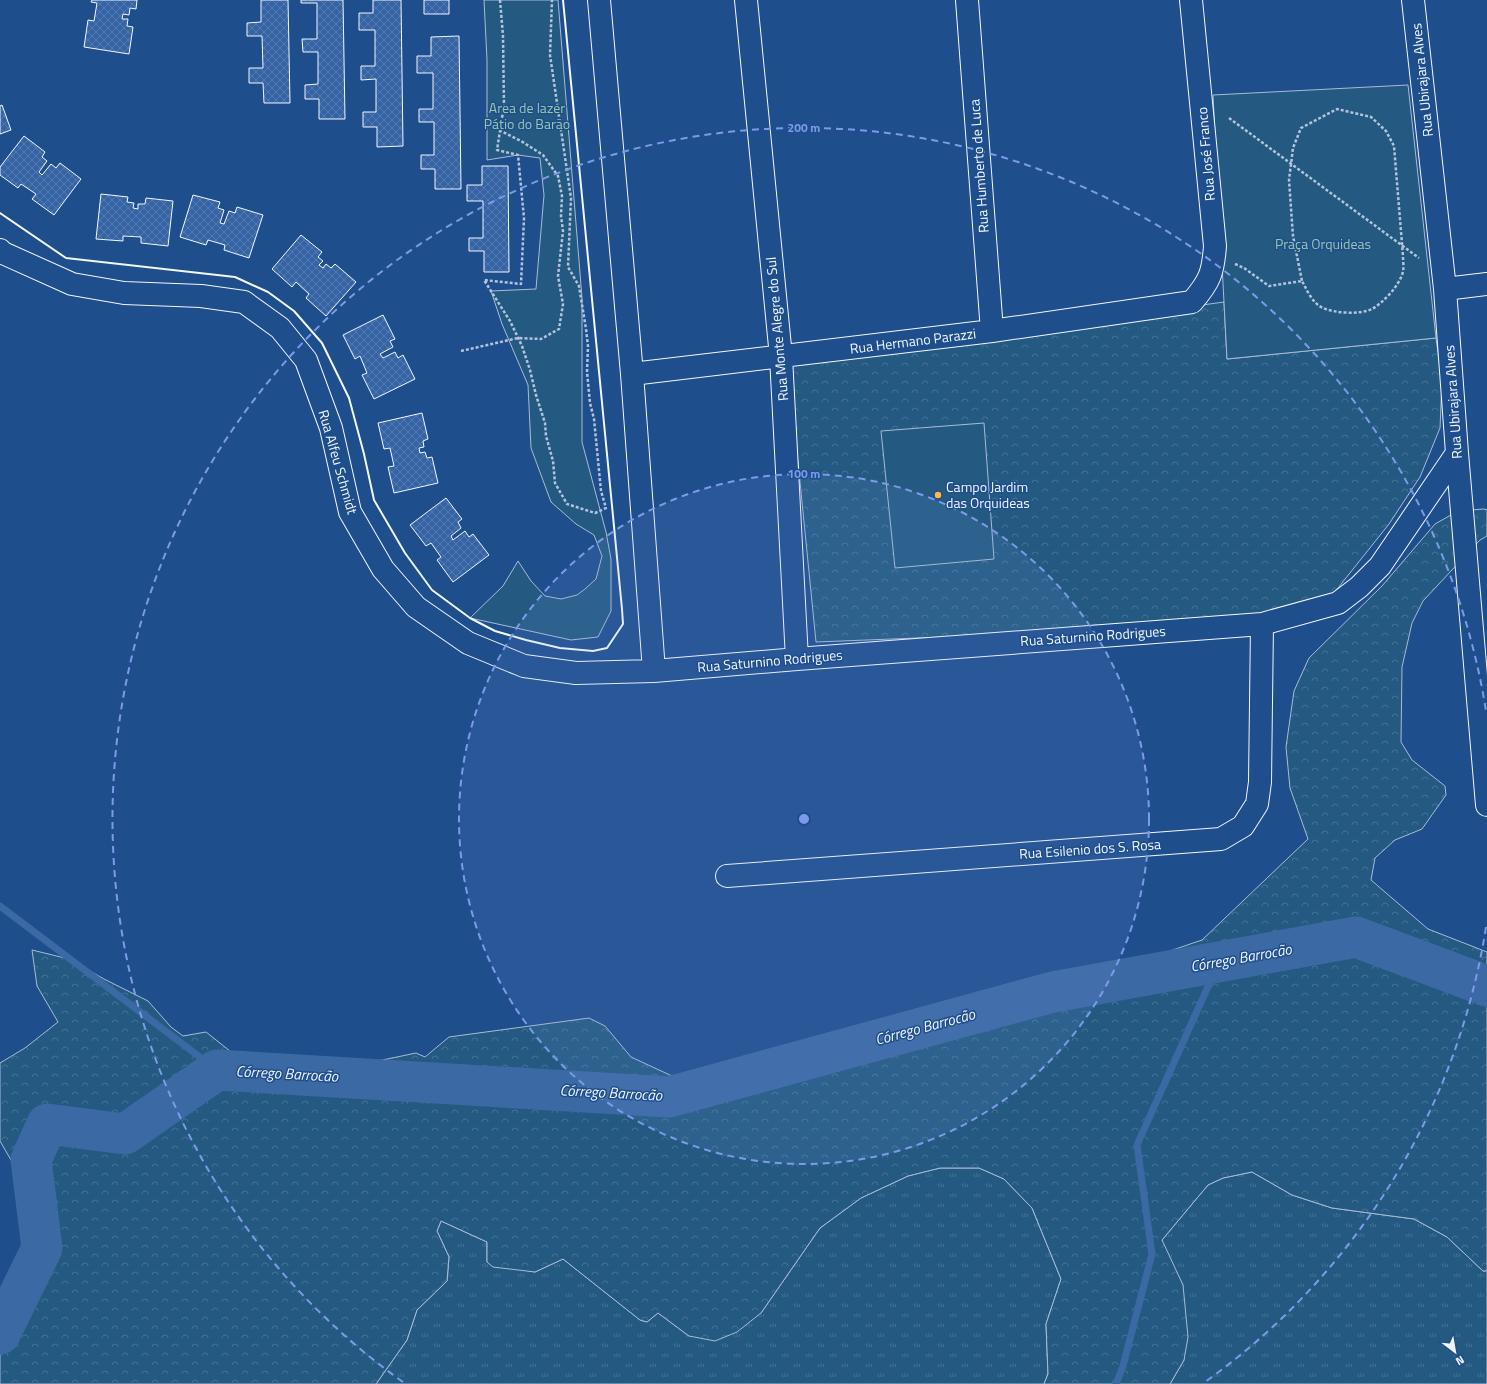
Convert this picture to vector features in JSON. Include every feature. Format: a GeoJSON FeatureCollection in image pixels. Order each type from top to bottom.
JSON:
{"type":"FeatureCollection","features":[{"type":"Feature","properties":{"kind":"street"},"geometry":{"type":"LineString","coordinates":[[599,0],[632,374],[654,672]]}},
{"type":"Feature","properties":{"kind":"street","name":"Rua Monte Alegre do Sul"},"geometry":{"type":"LineString","coordinates":[[746,0],[781,357],[797,659]]}},
{"type":"Feature","properties":{"kind":"street","name":"Rua Humberto de Luca"},"geometry":{"type":"LineString","coordinates":[[967,0],[992,331]]}},
{"type":"Feature","properties":{"kind":"street","name":"Rua José Franco"},"geometry":{"type":"LineString","coordinates":[[1191,0],[1214,238],[1213,268],[1205,288],[1192,302]]}},
{"type":"Feature","properties":{"kind":"street","name":"Rua Ubirajara Alves"},"geometry":{"type":"LineString","coordinates":[[1413,0],[1445,282],[1457,453],[1487,805]]}},
{"type":"Feature","properties":{"kind":"street","name":"Rua Alfeu Schmidt"},"geometry":{"type":"LineString","coordinates":[[0,250],[72,284],[124,293],[201,296],[244,302],[280,328],[306,360],[331,428],[350,512],[383,569],[416,607],[468,644],[524,666],[576,673],[654,672]]}},
{"type":"Feature","properties":{"kind":"street"},"geometry":{"type":"LineString","coordinates":[[1445,282],[1487,284]]}},
{"type":"Feature","properties":{"kind":"street","name":"Rua Hermano Parazzi"},"geometry":{"type":"LineString","coordinates":[[632,374],[992,331],[1192,302]]}},
{"type":"Feature","properties":{"kind":"street","name":"Rua Saturnino Rodrigues"},"geometry":{"type":"LineString","coordinates":[[654,672],[797,659],[1262,624],[1338,603],[1359,587],[1380,566],[1457,453]]}},
{"type":"Feature","properties":{"kind":"street","name":"Rua Esilenio dos S. Rosa"},"geometry":{"type":"LineString","coordinates":[[727,876],[1221,839],[1243,826],[1257,804],[1260,782],[1262,624]]}},
{"type":"Feature","properties":{"kind":"path"},"geometry":{"type":"LineString","coordinates":[[500,0],[503,36],[504,105],[497,150],[518,155],[524,218],[521,284],[484,280],[510,321],[530,370],[545,423],[546,436],[553,461],[555,483],[567,504],[595,513],[606,508],[601,491],[594,419],[590,403],[587,372],[588,346],[586,329],[579,286],[568,267],[571,198],[550,56],[552,0]]}},
{"type":"Feature","properties":{"kind":"path"},"geometry":{"type":"LineString","coordinates":[[1337,109],[1371,117],[1386,131],[1394,146],[1402,246],[1403,272],[1394,291],[1371,309],[1356,312],[1338,312],[1322,307],[1311,297],[1302,281],[1293,236],[1289,180],[1293,148],[1301,128],[1337,109]]}},
{"type":"Feature","properties":{"kind":"path"},"geometry":{"type":"LineString","coordinates":[[1229,118],[1402,246],[1445,282]]}},
{"type":"Feature","properties":{"kind":"path"},"geometry":{"type":"LineString","coordinates":[[461,351],[518,338],[540,340],[559,329],[563,304],[558,276],[563,231],[561,216],[562,196],[558,176],[543,155],[521,141],[499,130]]}},
{"type":"Feature","properties":{"kind":"path"},"geometry":{"type":"LineString","coordinates":[[1214,256],[1244,268],[1268,286],[1302,281]]}},
{"type":"Feature","properties":{"kind":"green space","name":"Area de lazer Pátio do Barão"},"geometry":{"type":"Polygon","coordinates":[[[484,0],[558,0],[582,298],[582,442],[606,532],[611,559],[611,611],[598,637],[571,640],[470,618],[503,586],[518,561],[531,581],[545,596],[561,599],[577,595],[596,579],[602,556],[594,535],[576,524],[551,502],[531,448],[528,385],[502,324],[491,291],[536,289],[544,195],[540,158],[518,155],[487,160],[487,60],[484,0]]]}},
{"type":"Feature","properties":{"kind":"green space","name":"Praça Orquideas"},"geometry":{"type":"Polygon","coordinates":[[[1408,85],[1436,338],[1227,359],[1213,95],[1408,85]]]}},
{"type":"Feature","properties":{"kind":"green space"},"geometry":{"type":"Polygon","coordinates":[[[1224,302],[1227,359],[1436,338],[1442,381],[1440,428],[1420,477],[1389,524],[1334,593],[1247,625],[816,642],[788,362],[1224,302]]]}},
{"type":"Feature","properties":{"kind":"green space","name":"Campo Jardim das Orquideas"},"geometry":{"type":"Polygon","coordinates":[[[984,423],[994,559],[895,568],[881,431],[984,423]]]}},
{"type":"Feature","properties":{"kind":"green space"},"geometry":{"type":"Polygon","coordinates":[[[1487,510],[1487,536],[1480,540],[1423,601],[1412,623],[1402,667],[1401,742],[1412,760],[1445,786],[1446,795],[1422,829],[1395,840],[1375,858],[1371,880],[1428,929],[1487,952],[1487,1271],[1483,1271],[1447,1237],[1414,1219],[1332,1208],[1292,1195],[1252,1172],[1223,1178],[1208,1185],[1162,1240],[1183,1285],[1188,1337],[1184,1360],[1170,1384],[1044,1384],[1048,1374],[1046,1324],[1061,1279],[1032,1208],[1004,1179],[979,1168],[940,1168],[908,1176],[861,1198],[820,1228],[761,1313],[737,1332],[715,1341],[689,1336],[658,1313],[647,1322],[640,1320],[563,1259],[535,1272],[493,1267],[487,1262],[487,1242],[441,1221],[437,1231],[449,1257],[447,1281],[417,1310],[407,1340],[376,1384],[0,1384],[0,1314],[32,1252],[45,1219],[0,1141],[0,1063],[25,1048],[58,1022],[37,986],[32,950],[69,959],[104,979],[148,1001],[171,1027],[183,1036],[206,1032],[264,1078],[373,1062],[416,1053],[425,1057],[449,1037],[589,1018],[605,1026],[631,1057],[672,1076],[778,1084],[821,1075],[879,1050],[937,1040],[982,1026],[1117,969],[1202,940],[1308,839],[1290,788],[1286,747],[1294,691],[1309,658],[1382,586],[1435,524],[1458,511],[1487,510]]]}},
{"type":"Feature","properties":{"kind":"green space"},"geometry":{"type":"Polygon","coordinates":[[[940,1168],[979,1168],[1004,1179],[1032,1208],[1061,1279],[1046,1324],[1048,1374],[1044,1384],[376,1384],[407,1340],[417,1310],[447,1281],[449,1257],[437,1231],[441,1221],[487,1242],[487,1262],[535,1272],[563,1259],[640,1320],[647,1322],[658,1313],[689,1336],[761,1313],[820,1228],[861,1198],[908,1176],[940,1168]]]}},
{"type":"Feature","properties":{"kind":"green space"},"geometry":{"type":"Polygon","coordinates":[[[1252,1172],[1292,1195],[1332,1208],[1414,1219],[1447,1237],[1483,1271],[1487,1271],[1487,1384],[1170,1384],[1184,1360],[1162,1240],[1208,1185],[1223,1178],[1252,1172]]]}},
{"type":"Feature","properties":{"kind":"building"},"geometry":{"type":"Polygon","coordinates":[[[92,0],[137,0],[136,9],[130,8],[129,15],[123,14],[122,19],[128,19],[127,26],[133,27],[129,54],[84,47],[88,20],[94,21],[97,3],[91,2],[92,0]]]}},
{"type":"Feature","properties":{"kind":"building"},"geometry":{"type":"Polygon","coordinates":[[[261,0],[288,0],[290,103],[264,103],[263,83],[249,83],[249,68],[263,68],[262,36],[247,36],[247,23],[261,22],[261,0]]]}},
{"type":"Feature","properties":{"kind":"building"},"geometry":{"type":"Polygon","coordinates":[[[301,0],[343,0],[345,119],[319,119],[319,99],[305,99],[305,85],[318,84],[318,52],[303,52],[302,39],[317,39],[317,3],[301,3],[301,0]]]}},
{"type":"Feature","properties":{"kind":"building"},"geometry":{"type":"Polygon","coordinates":[[[373,0],[401,0],[403,146],[377,147],[377,127],[363,127],[363,112],[376,112],[376,79],[361,80],[361,66],[375,66],[375,30],[359,30],[359,13],[373,13],[373,0]]]}},
{"type":"Feature","properties":{"kind":"building"},"geometry":{"type":"Polygon","coordinates":[[[424,0],[449,0],[449,14],[424,14],[424,0]]]}},
{"type":"Feature","properties":{"kind":"building"},"geometry":{"type":"Polygon","coordinates":[[[459,36],[461,189],[435,189],[435,169],[421,169],[421,155],[434,155],[434,122],[419,122],[419,109],[433,109],[433,73],[417,73],[417,56],[431,56],[431,37],[459,36]]]}},
{"type":"Feature","properties":{"kind":"building"},"geometry":{"type":"Polygon","coordinates":[[[2,105],[11,130],[0,134],[0,106],[2,105]]]}},
{"type":"Feature","properties":{"kind":"building"},"geometry":{"type":"Polygon","coordinates":[[[24,136],[45,152],[42,157],[47,161],[39,172],[42,175],[51,164],[56,168],[60,163],[81,179],[54,215],[32,199],[36,194],[21,184],[18,188],[0,175],[0,167],[24,136]]]}},
{"type":"Feature","properties":{"kind":"building"},"geometry":{"type":"Polygon","coordinates":[[[482,166],[508,166],[509,272],[484,272],[484,251],[469,251],[469,238],[483,238],[483,201],[467,201],[467,185],[482,185],[482,166]]]}},
{"type":"Feature","properties":{"kind":"building"},"geometry":{"type":"Polygon","coordinates":[[[101,194],[128,197],[127,202],[134,203],[133,208],[138,209],[138,204],[145,204],[146,198],[173,201],[168,246],[141,243],[141,237],[123,236],[123,241],[96,239],[101,194]]]}},
{"type":"Feature","properties":{"kind":"building"},"geometry":{"type":"Polygon","coordinates":[[[193,195],[220,202],[218,208],[224,210],[220,223],[224,224],[229,211],[235,213],[237,207],[263,215],[249,258],[224,250],[225,245],[208,240],[206,245],[180,237],[193,195]]]}},
{"type":"Feature","properties":{"kind":"building"},"geometry":{"type":"Polygon","coordinates":[[[301,235],[322,252],[318,257],[323,261],[319,265],[323,268],[326,264],[331,268],[335,264],[356,282],[326,316],[306,298],[309,294],[296,282],[292,287],[272,269],[301,235]]]}},
{"type":"Feature","properties":{"kind":"building"},"geometry":{"type":"Polygon","coordinates":[[[383,315],[395,339],[390,341],[393,347],[380,354],[383,358],[395,352],[398,358],[403,355],[415,379],[374,399],[362,375],[367,373],[360,356],[355,359],[343,335],[383,315]]]}},
{"type":"Feature","properties":{"kind":"building"},"geometry":{"type":"Polygon","coordinates":[[[422,413],[428,439],[423,441],[424,447],[419,448],[420,453],[425,452],[427,458],[432,457],[438,483],[394,493],[388,467],[394,466],[390,448],[384,449],[378,423],[422,413]]]}},
{"type":"Feature","properties":{"kind":"building"},"geometry":{"type":"Polygon","coordinates":[[[446,498],[462,519],[458,522],[461,528],[451,536],[453,540],[465,531],[469,537],[473,534],[489,555],[453,582],[437,560],[441,557],[431,543],[426,546],[410,525],[446,498]]]}},
{"type":"Feature","properties":{"kind":"waterway"},"geometry":{"type":"LineString","coordinates":[[0,906],[217,1070]]}},
{"type":"Feature","properties":{"kind":"waterway","name":"Córrego Barrocão"},"geometry":{"type":"LineString","coordinates":[[0,1334],[42,1248],[31,1160],[47,1124],[125,1134],[217,1070],[669,1097],[1053,992],[1356,937],[1487,986]]}},
{"type":"Feature","properties":{"kind":"waterway"},"geometry":{"type":"LineString","coordinates":[[1116,1384],[1123,1366],[1152,1254],[1137,1145],[1219,962]]}},
{"type":"Feature","properties":{"kind":"wall"},"geometry":{"type":"LineString","coordinates":[[0,213],[66,258],[235,277],[268,292],[294,311],[322,343],[349,398],[364,454],[374,500],[405,553],[432,590],[470,618],[495,631],[560,648],[593,651],[607,648],[623,624],[622,609],[563,0]]}},
{"type":"Feature","properties":{"kind":"place","name":"Campo Jardim das Orquideas"},"geometry":{"type":"Point","coordinates":[938,495]}}]}
